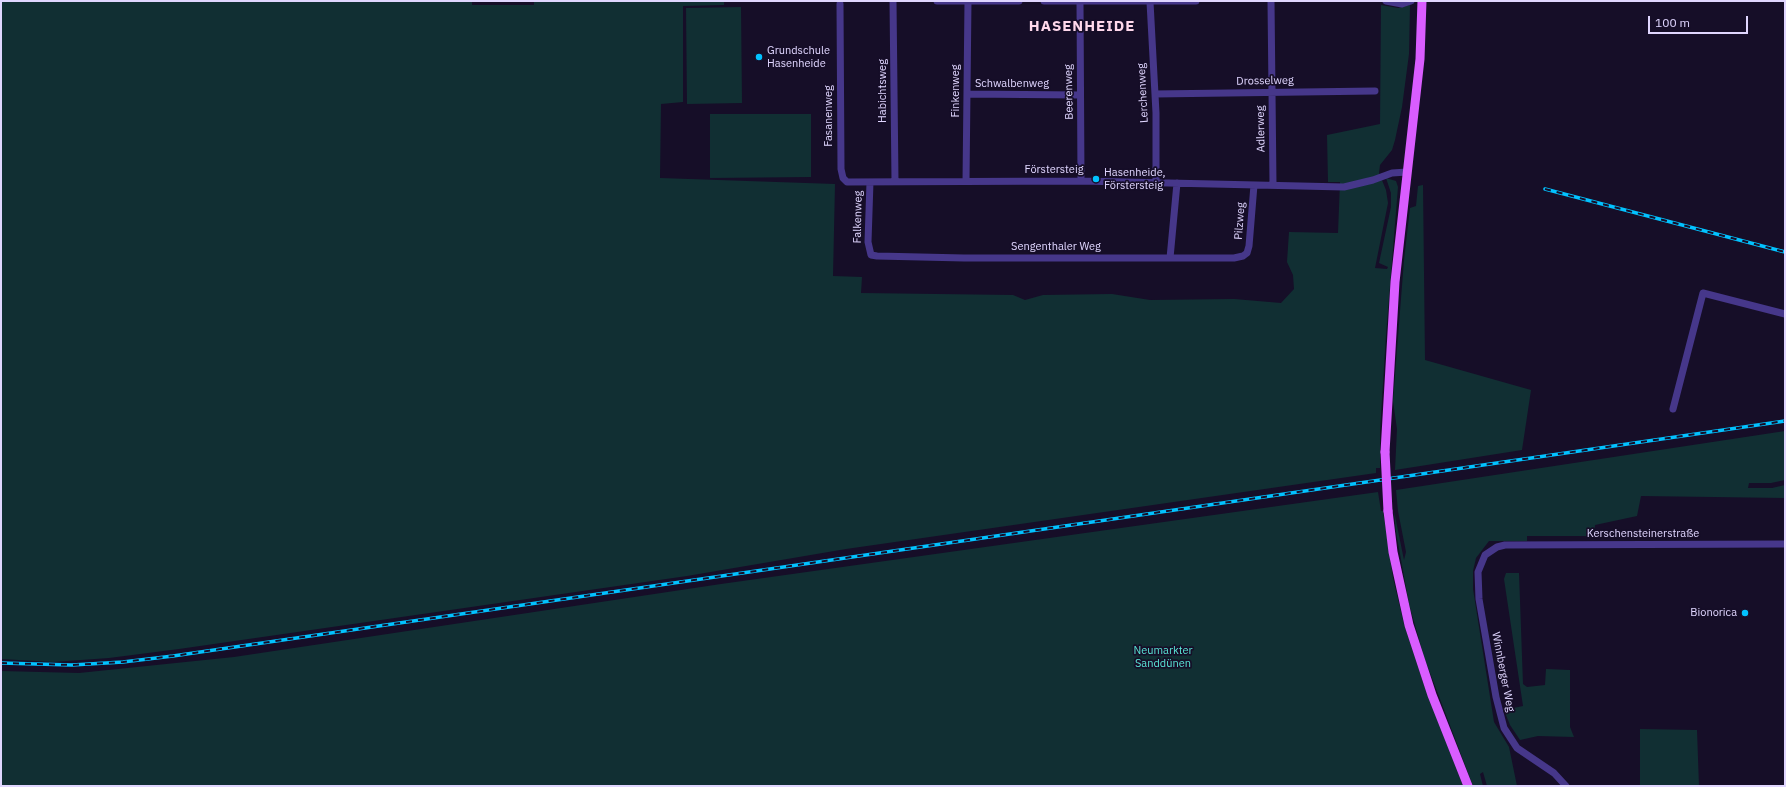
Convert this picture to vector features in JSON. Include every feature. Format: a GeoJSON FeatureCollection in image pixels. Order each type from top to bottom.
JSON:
{"type":"FeatureCollection","features":[{"type":"Feature","properties":{"kind":"main road"},"geometry":{"type":"LineString","coordinates":[[1422,1],[1420,59],[1406,172],[1395,282],[1385,452],[1388,511],[1393,552],[1409,626],[1432,696],[1468,786]]}},
{"type":"Feature","properties":{"kind":"street","name":"Habichtsweg"},"geometry":{"type":"LineString","coordinates":[[893,1],[895,182]]}},
{"type":"Feature","properties":{"kind":"street"},"geometry":{"type":"LineString","coordinates":[[936,1],[1019,1]]}},
{"type":"Feature","properties":{"kind":"street"},"geometry":{"type":"LineString","coordinates":[[1044,1],[1196,1]]}},
{"type":"Feature","properties":{"kind":"street","name":"Adlerweg"},"geometry":{"type":"LineString","coordinates":[[1271,1],[1273,184]]}},
{"type":"Feature","properties":{"kind":"street"},"geometry":{"type":"LineString","coordinates":[[1386,1],[1402,4],[1411,1]]}},
{"type":"Feature","properties":{"kind":"street","name":"Fasanenweg"},"geometry":{"type":"LineString","coordinates":[[840,2],[841,169],[844,180]]}},
{"type":"Feature","properties":{"kind":"street","name":"Finkenweg"},"geometry":{"type":"LineString","coordinates":[[966,181],[968,2]]}},
{"type":"Feature","properties":{"kind":"street","name":"Beerenweg"},"geometry":{"type":"LineString","coordinates":[[1080,2],[1081,181]]}},
{"type":"Feature","properties":{"kind":"street","name":"Lerchenweg"},"geometry":{"type":"LineString","coordinates":[[1150,2],[1155,94],[1156,182]]}},
{"type":"Feature","properties":{"kind":"street","name":"Drosselweg"},"geometry":{"type":"LineString","coordinates":[[1155,94],[1375,91]]}},
{"type":"Feature","properties":{"kind":"street","name":"Schwalbenweg"},"geometry":{"type":"LineString","coordinates":[[967,94],[1080,95]]}},
{"type":"Feature","properties":{"kind":"street","name":"Förstersteig"},"geometry":{"type":"LineString","coordinates":[[844,180],[849,182],[1156,182],[1344,187],[1373,180],[1392,173],[1406,172]]}},
{"type":"Feature","properties":{"kind":"street","name":"Falkenweg"},"geometry":{"type":"LineString","coordinates":[[870,182],[868,242],[870,253]]}},
{"type":"Feature","properties":{"kind":"street"},"geometry":{"type":"LineString","coordinates":[[1170,258],[1177,183]]}},
{"type":"Feature","properties":{"kind":"street","name":"Pilzweg"},"geometry":{"type":"LineString","coordinates":[[1243,256],[1247,253],[1249,246],[1254,185]]}},
{"type":"Feature","properties":{"kind":"street","name":"Sengenthaler Weg"},"geometry":{"type":"LineString","coordinates":[[870,253],[872,256],[964,258],[1170,258],[1243,256]]}},
{"type":"Feature","properties":{"kind":"street"},"geometry":{"type":"LineString","coordinates":[[1673,409],[1703,293],[1785,314]]}},
{"type":"Feature","properties":{"kind":"street","name":"Kerschensteinerstraße"},"geometry":{"type":"LineString","coordinates":[[1501,545],[1785,544]]}},
{"type":"Feature","properties":{"kind":"street","name":"Winnberger Weg"},"geometry":{"type":"LineString","coordinates":[[1501,545],[1485,555],[1480,563],[1478,577],[1482,618],[1499,710],[1504,728],[1517,748],[1554,773],[1566,786]]}},
{"type":"Feature","properties":{"kind":"green space"},"geometry":{"type":"Polygon","coordinates":[[[1,1],[472,1],[472,5],[534,5],[534,1],[724,1],[724,5],[683,6],[683,102],[661,104],[660,178],[835,184],[833,276],[862,277],[861,293],[1013,295],[1025,300],[1043,295],[1112,294],[1150,300],[1234,299],[1281,303],[1294,289],[1293,275],[1287,262],[1289,232],[1338,233],[1340,182],[1328,182],[1327,135],[1380,124],[1381,5],[1398,8],[1410,5],[1409,54],[1402,107],[1392,150],[1380,165],[1379,173],[1386,190],[1388,203],[1375,268],[1387,269],[1388,267],[1379,263],[1391,207],[1391,193],[1386,178],[1396,181],[1398,187],[1386,335],[1380,432],[1380,468],[1376,468],[1376,473],[846,549],[687,576],[179,649],[109,658],[53,662],[1,659],[1,1]]]}},
{"type":"Feature","properties":{"kind":"green space"},"geometry":{"type":"Polygon","coordinates":[[[741,7],[742,103],[687,104],[686,8],[741,7]]]}},
{"type":"Feature","properties":{"kind":"green space"},"geometry":{"type":"Polygon","coordinates":[[[710,114],[811,114],[811,177],[710,178],[710,114]]]}},
{"type":"Feature","properties":{"kind":"green space"},"geometry":{"type":"Polygon","coordinates":[[[1423,185],[1425,360],[1531,390],[1522,450],[1395,470],[1397,429],[1393,401],[1404,260],[1410,208],[1416,206],[1418,186],[1423,185]]]}},
{"type":"Feature","properties":{"kind":"green space"},"geometry":{"type":"Polygon","coordinates":[[[1785,431],[1785,480],[1771,483],[1749,483],[1748,488],[1772,488],[1785,485],[1785,498],[1641,496],[1637,516],[1595,525],[1594,538],[1585,536],[1527,536],[1527,541],[1489,541],[1476,558],[1473,571],[1473,589],[1494,722],[1509,747],[1517,786],[1487,786],[1483,772],[1480,774],[1483,786],[1473,786],[1424,657],[1409,604],[1396,532],[1394,511],[1404,560],[1406,552],[1398,511],[1396,490],[1785,431]]]}},
{"type":"Feature","properties":{"kind":"green space","name":"Neumarkter Sanddünen"},"geometry":{"type":"Polygon","coordinates":[[[1378,492],[1381,511],[1383,511],[1393,578],[1404,624],[1423,682],[1463,786],[1,786],[1,671],[79,673],[234,657],[721,584],[1378,492]]]}},
{"type":"Feature","properties":{"kind":"green space"},"geometry":{"type":"Polygon","coordinates":[[[1506,573],[1519,573],[1523,684],[1527,687],[1545,685],[1546,669],[1570,670],[1570,727],[1574,737],[1538,736],[1520,740],[1510,725],[1504,710],[1523,706],[1504,579],[1506,573]]]}},
{"type":"Feature","properties":{"kind":"green space"},"geometry":{"type":"Polygon","coordinates":[[[1640,729],[1697,730],[1699,786],[1640,786],[1640,729]]]}},
{"type":"Feature","properties":{"kind":"railway"},"geometry":{"type":"LineString","coordinates":[[1545,189],[1785,252]]}},
{"type":"Feature","properties":{"kind":"railway"},"geometry":{"type":"LineString","coordinates":[[1,663],[72,665],[123,662],[173,656],[1785,421]]}},
{"type":"Feature","properties":{"kind":"place","name":"Grundschule Hasenheide"},"geometry":{"type":"Point","coordinates":[759,57]}},
{"type":"Feature","properties":{"kind":"place","name":"Hasenheide, Förstersteig"},"geometry":{"type":"Point","coordinates":[1096,179]}},
{"type":"Feature","properties":{"kind":"place","name":"Bionorica"},"geometry":{"type":"Point","coordinates":[1745,613]}},
{"type":"Feature","properties":{"kind":"district","name":"HASENHEIDE"},"geometry":{"type":"Point","coordinates":[1082,27]}}]}
